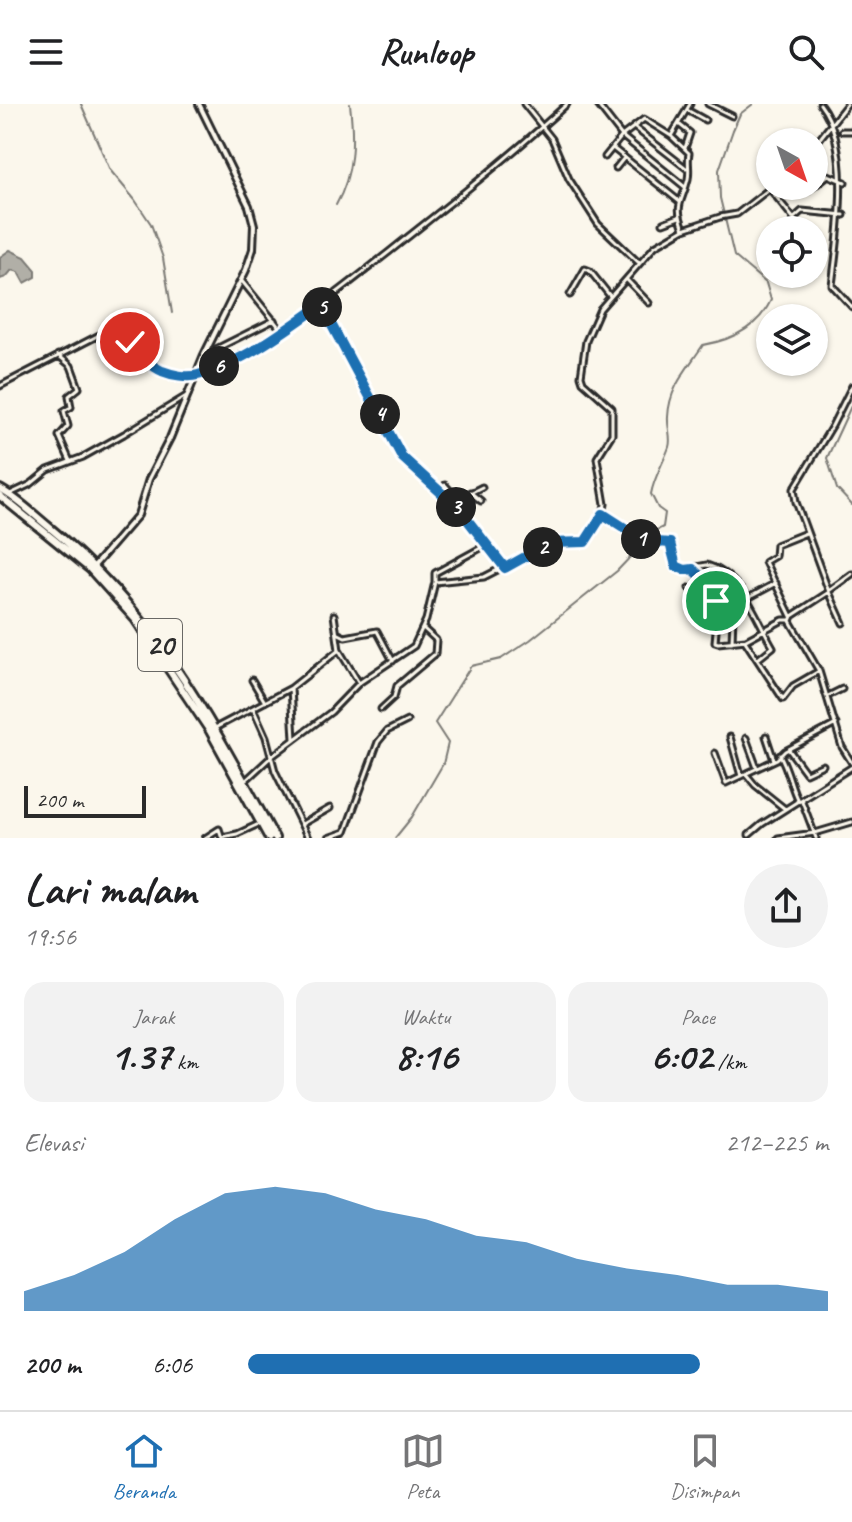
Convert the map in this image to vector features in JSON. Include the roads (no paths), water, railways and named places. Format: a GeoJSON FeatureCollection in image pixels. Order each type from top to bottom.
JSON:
{"type":"FeatureCollection","features":[{"type":"Feature","properties":{"kind":"highway","name":"20"},"geometry":{"type":"LineString","coordinates":[[0,489],[94,566],[139,615],[215,728],[272,838]]}},
{"type":"Feature","properties":{"kind":"highway","name":"20"},"geometry":{"type":"LineString","coordinates":[[0,496],[90,569],[135,619],[210,731],[272,838]]}},
{"type":"Feature","properties":{"kind":"street"},"geometry":{"type":"LineString","coordinates":[[94,566],[138,515],[149,479],[253,249],[254,222],[249,206],[199,104]]}},
{"type":"Feature","properties":{"kind":"street"},"geometry":{"type":"LineString","coordinates":[[524,104],[552,139],[569,179],[598,224],[639,263]]}},
{"type":"Feature","properties":{"kind":"street"},"geometry":{"type":"LineString","coordinates":[[0,386],[107,331],[121,334],[158,369],[176,375],[195,376],[244,354],[321,305],[484,177],[567,104]]}},
{"type":"Feature","properties":{"kind":"street"},"geometry":{"type":"LineString","coordinates":[[597,104],[622,136],[685,187]]}},
{"type":"Feature","properties":{"kind":"street"},"geometry":{"type":"LineString","coordinates":[[671,136],[690,104]]}},
{"type":"Feature","properties":{"kind":"street"},"geometry":{"type":"LineString","coordinates":[[708,104],[732,116]]}},
{"type":"Feature","properties":{"kind":"street"},"geometry":{"type":"LineString","coordinates":[[820,104],[835,119],[844,138]]}},
{"type":"Feature","properties":{"kind":"street"},"geometry":{"type":"LineString","coordinates":[[828,128],[847,104]]}},
{"type":"Feature","properties":{"kind":"street"},"geometry":{"type":"LineString","coordinates":[[687,110],[705,120]]}},
{"type":"Feature","properties":{"kind":"street"},"geometry":{"type":"LineString","coordinates":[[605,157],[622,136],[647,119],[685,148],[689,153],[688,170],[679,217],[684,229]]}},
{"type":"Feature","properties":{"kind":"street"},"geometry":{"type":"LineString","coordinates":[[679,124],[690,133],[685,148]]}},
{"type":"Feature","properties":{"kind":"street"},"geometry":{"type":"LineString","coordinates":[[634,127],[688,170]]}},
{"type":"Feature","properties":{"kind":"street"},"geometry":{"type":"LineString","coordinates":[[842,131],[852,131]]}},
{"type":"Feature","properties":{"kind":"street"},"geometry":{"type":"LineString","coordinates":[[613,149],[680,202]]}},
{"type":"Feature","properties":{"kind":"street"},"geometry":{"type":"LineString","coordinates":[[616,168],[624,158]]}},
{"type":"Feature","properties":{"kind":"street"},"geometry":{"type":"LineString","coordinates":[[845,159],[844,215],[832,285],[852,307]]}},
{"type":"Feature","properties":{"kind":"street"},"geometry":{"type":"LineString","coordinates":[[828,175],[845,182]]}},
{"type":"Feature","properties":{"kind":"street"},"geometry":{"type":"LineString","coordinates":[[435,582],[478,579],[550,543],[585,542],[603,514],[605,499],[597,458],[612,434],[613,411],[608,402],[583,382],[581,373],[586,341],[598,313],[663,239],[728,214],[737,214],[757,200]]}},
{"type":"Feature","properties":{"kind":"street"},"geometry":{"type":"LineString","coordinates":[[796,216],[802,211],[844,215]]}},
{"type":"Feature","properties":{"kind":"street"},"geometry":{"type":"LineString","coordinates":[[663,223],[679,217]]}},
{"type":"Feature","properties":{"kind":"street"},"geometry":{"type":"LineString","coordinates":[[570,295],[585,269],[610,296]]}},
{"type":"Feature","properties":{"kind":"street"},"geometry":{"type":"LineString","coordinates":[[626,279],[649,303]]}},
{"type":"Feature","properties":{"kind":"street"},"geometry":{"type":"LineString","coordinates":[[241,280],[283,332]]}},
{"type":"Feature","properties":{"kind":"street"},"geometry":{"type":"LineString","coordinates":[[321,305],[402,457],[452,502],[505,568]]}},
{"type":"Feature","properties":{"kind":"street"},"geometry":{"type":"LineString","coordinates":[[204,355],[274,320]]}},
{"type":"Feature","properties":{"kind":"street"},"geometry":{"type":"LineString","coordinates":[[58,355],[71,366],[79,388],[69,396],[71,407],[64,411],[68,426],[59,436],[70,461]]}},
{"type":"Feature","properties":{"kind":"street"},"geometry":{"type":"LineString","coordinates":[[843,623],[806,533],[794,489],[852,386]]}},
{"type":"Feature","properties":{"kind":"street"},"geometry":{"type":"LineString","coordinates":[[10,495],[48,470],[124,434],[188,395]]}},
{"type":"Feature","properties":{"kind":"street"},"geometry":{"type":"LineString","coordinates":[[445,485],[458,499]]}},
{"type":"Feature","properties":{"kind":"street"},"geometry":{"type":"LineString","coordinates":[[452,502],[482,487]]}},
{"type":"Feature","properties":{"kind":"street"},"geometry":{"type":"LineString","coordinates":[[470,492],[481,501]]}},
{"type":"Feature","properties":{"kind":"street"},"geometry":{"type":"LineString","coordinates":[[603,514],[647,542],[668,542],[676,566],[685,570],[705,565],[729,577],[748,598],[773,647],[758,659]]}},
{"type":"Feature","properties":{"kind":"street"},"geometry":{"type":"LineString","coordinates":[[749,835],[852,765],[842,747],[819,671],[791,626],[791,618],[765,562],[775,556],[776,545],[806,533]]}},
{"type":"Feature","properties":{"kind":"street"},"geometry":{"type":"LineString","coordinates":[[245,781],[271,757],[331,712],[359,683],[414,646],[423,628],[435,573],[488,544]]}},
{"type":"Feature","properties":{"kind":"street"},"geometry":{"type":"LineString","coordinates":[[693,569],[731,603],[743,592]]}},
{"type":"Feature","properties":{"kind":"street"},"geometry":{"type":"LineString","coordinates":[[718,608],[715,642],[745,641],[791,618],[852,574]]}},
{"type":"Feature","properties":{"kind":"street"},"geometry":{"type":"LineString","coordinates":[[748,598],[776,583]]}},
{"type":"Feature","properties":{"kind":"street"},"geometry":{"type":"LineString","coordinates":[[689,588],[709,606],[722,597]]}},
{"type":"Feature","properties":{"kind":"street"},"geometry":{"type":"LineString","coordinates":[[732,643],[733,614]]}},
{"type":"Feature","properties":{"kind":"street"},"geometry":{"type":"LineString","coordinates":[[334,615],[339,650],[359,683]]}},
{"type":"Feature","properties":{"kind":"street"},"geometry":{"type":"LineString","coordinates":[[381,709],[394,697],[397,686],[435,654],[437,642],[423,628]]}},
{"type":"Feature","properties":{"kind":"street"},"geometry":{"type":"LineString","coordinates":[[337,633],[345,637],[377,631],[394,661]]}},
{"type":"Feature","properties":{"kind":"street"},"geometry":{"type":"LineString","coordinates":[[745,641],[783,699],[793,686],[819,671]]}},
{"type":"Feature","properties":{"kind":"street"},"geometry":{"type":"LineString","coordinates":[[215,728],[291,688],[339,650]]}},
{"type":"Feature","properties":{"kind":"street"},"geometry":{"type":"LineString","coordinates":[[252,680],[265,702]]}},
{"type":"Feature","properties":{"kind":"street"},"geometry":{"type":"LineString","coordinates":[[291,688],[294,739]]}},
{"type":"Feature","properties":{"kind":"street"},"geometry":{"type":"LineString","coordinates":[[828,696],[842,689]]}},
{"type":"Feature","properties":{"kind":"street"},"geometry":{"type":"LineString","coordinates":[[253,708],[275,771],[308,838]]}},
{"type":"Feature","properties":{"kind":"street"},"geometry":{"type":"LineString","coordinates":[[347,838],[345,832],[378,742],[387,731],[407,721]]}},
{"type":"Feature","properties":{"kind":"street"},"geometry":{"type":"LineString","coordinates":[[715,753],[725,783],[774,760],[836,724]]}},
{"type":"Feature","properties":{"kind":"street"},"geometry":{"type":"LineString","coordinates":[[766,736],[774,760]]}},
{"type":"Feature","properties":{"kind":"street"},"geometry":{"type":"LineString","coordinates":[[730,737],[744,775],[785,809]]}},
{"type":"Feature","properties":{"kind":"street"},"geometry":{"type":"LineString","coordinates":[[746,738],[757,768]]}},
{"type":"Feature","properties":{"kind":"street"},"geometry":{"type":"LineString","coordinates":[[789,749],[806,773],[823,765]]}},
{"type":"Feature","properties":{"kind":"street"},"geometry":{"type":"LineString","coordinates":[[780,755],[790,773],[791,787],[815,835]]}},
{"type":"Feature","properties":{"kind":"street"},"geometry":{"type":"LineString","coordinates":[[302,824],[330,808]]}},
{"type":"Feature","properties":{"kind":"street"},"geometry":{"type":"LineString","coordinates":[[778,838],[815,835],[852,822]]}},
{"type":"Feature","properties":{"kind":"street"},"geometry":{"type":"LineString","coordinates":[[205,838],[219,829],[222,837],[261,823]]}},
{"type":"Feature","properties":{"kind":"street"},"geometry":{"type":"LineString","coordinates":[[328,838],[345,832]]}},
{"type":"Feature","properties":{"kind":"waterway"},"geometry":{"type":"LineString","coordinates":[[81,104],[110,170],[151,224],[163,258],[172,313]]}},
{"type":"Feature","properties":{"kind":"waterway"},"geometry":{"type":"LineString","coordinates":[[336,205],[346,181],[351,156],[350,104]]}},
{"type":"Feature","properties":{"kind":"waterway"},"geometry":{"type":"LineString","coordinates":[[395,838],[412,817],[443,764],[448,743],[435,723],[471,666],[501,659],[530,640],[617,571],[655,531],[663,527],[665,513],[658,508],[651,494],[669,447],[669,406],[676,387],[703,345],[743,331],[759,318],[771,300],[766,283],[734,256],[720,198],[719,170],[733,130],[740,114],[753,104]]}},
{"type":"Feature","properties":{"kind":"waterway"},"geometry":{"type":"LineString","coordinates":[[852,404],[827,458],[837,489],[852,505]]}}]}
